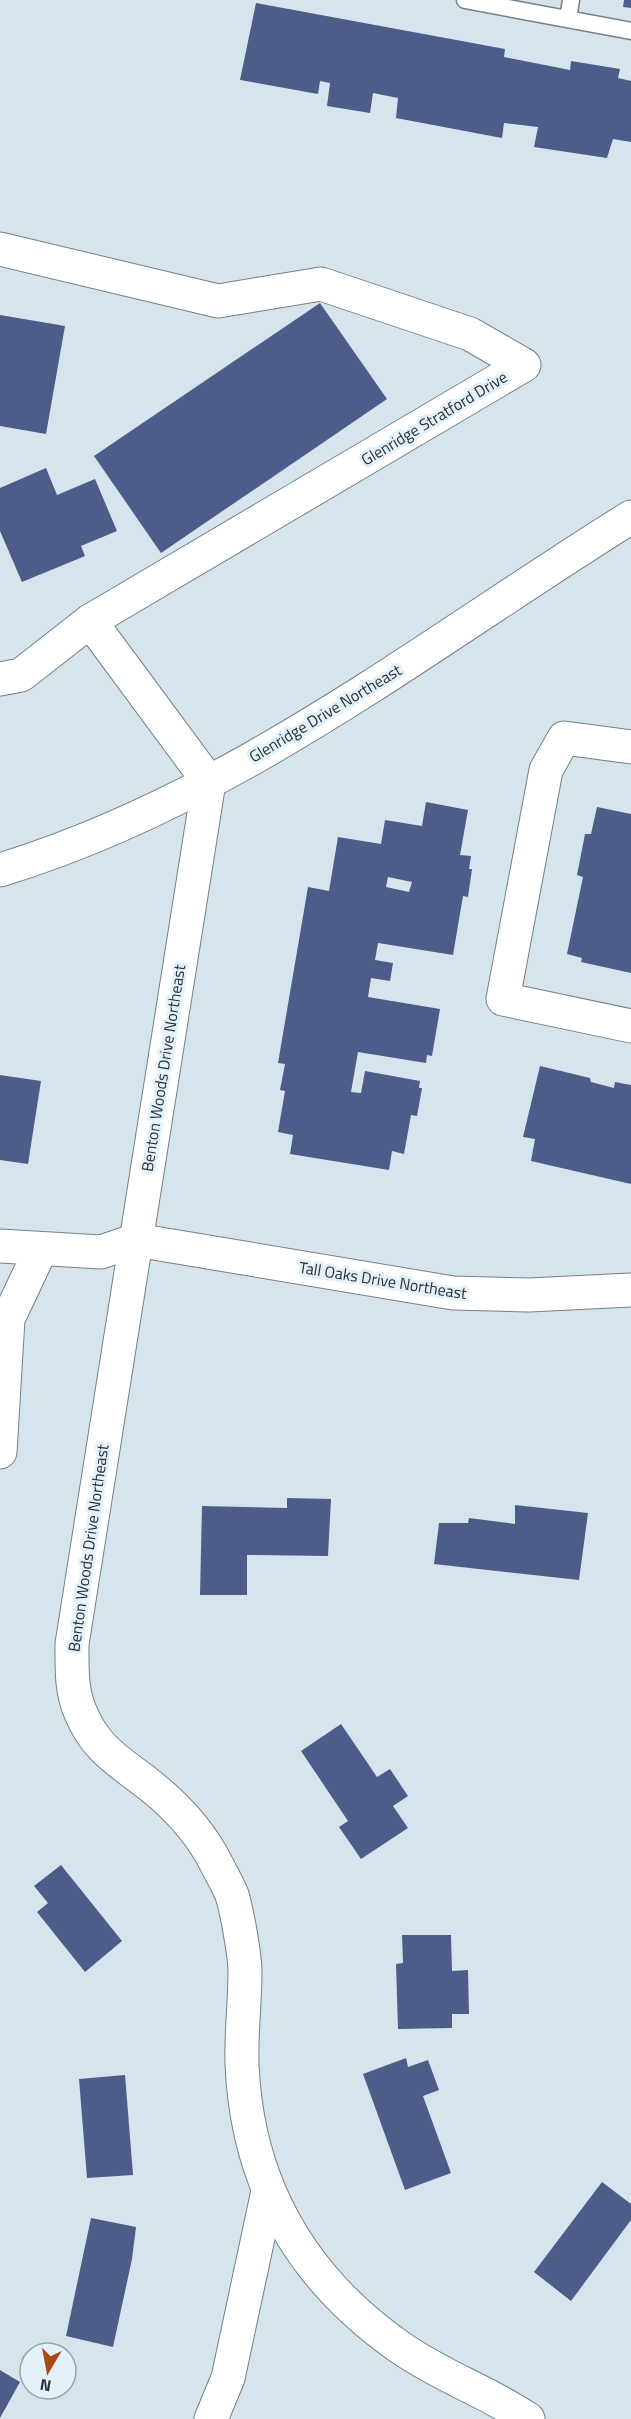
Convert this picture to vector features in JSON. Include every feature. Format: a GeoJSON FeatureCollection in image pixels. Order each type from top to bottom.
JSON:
{"type":"FeatureCollection","features":[{"type":"Feature","properties":{"kind":"street","name":"Glenridge Stratford Drive"},"geometry":{"type":"LineString","coordinates":[[0,249],[218,301],[321,284],[470,334],[524,364],[90,621],[21,675],[0,679]]}},
{"type":"Feature","properties":{"kind":"street","name":"Glenridge Drive Northeast"},"geometry":{"type":"LineString","coordinates":[[0,870],[43,857],[111,830],[209,782],[347,702],[631,517]]}},
{"type":"Feature","properties":{"kind":"street"},"geometry":{"type":"LineString","coordinates":[[90,621],[209,782]]}},
{"type":"Feature","properties":{"kind":"street"},"geometry":{"type":"LineString","coordinates":[[631,747],[564,738],[546,770],[503,999],[631,1026]]}},
{"type":"Feature","properties":{"kind":"street","name":"Benton Woods Drive Northeast"},"geometry":{"type":"LineString","coordinates":[[209,782],[72,1644],[72,1680],[80,1711],[96,1740],[114,1760],[153,1787],[185,1818],[212,1855],[232,1895],[245,1969],[242,2061],[245,2103],[254,2149],[268,2191],[304,2256],[353,2312],[403,2350],[528,2419]]}},
{"type":"Feature","properties":{"kind":"street"},"geometry":{"type":"LineString","coordinates":[[0,1246],[101,1252],[136,1240]]}},
{"type":"Feature","properties":{"kind":"street","name":"Tall Oaks Drive Northeast"},"geometry":{"type":"LineString","coordinates":[[136,1240],[453,1293],[530,1295],[631,1290]]}},
{"type":"Feature","properties":{"kind":"street"},"geometry":{"type":"LineString","coordinates":[[0,1452],[8,1319],[41,1249]]}},
{"type":"Feature","properties":{"kind":"street"},"geometry":{"type":"LineString","coordinates":[[211,2419],[228,2378],[268,2191]]}},
{"type":"Feature","properties":{"kind":"lane"},"geometry":{"type":"LineString","coordinates":[[465,0],[631,31]]}},
{"type":"Feature","properties":{"kind":"lane"},"geometry":{"type":"LineString","coordinates":[[568,19],[571,0]]}},
{"type":"Feature","properties":{"kind":"building"},"geometry":{"type":"Polygon","coordinates":[[[624,0],[631,0],[631,8],[623,7],[624,0]]]}},
{"type":"Feature","properties":{"kind":"building"},"geometry":{"type":"Polygon","coordinates":[[[256,3],[505,49],[504,57],[570,70],[571,61],[620,69],[618,78],[631,81],[631,142],[613,139],[607,158],[534,147],[538,127],[504,123],[502,138],[396,118],[398,98],[373,93],[370,113],[327,106],[330,83],[320,81],[318,94],[240,80],[256,3]]]}},
{"type":"Feature","properties":{"kind":"building"},"geometry":{"type":"Polygon","coordinates":[[[320,303],[387,399],[161,553],[94,456],[320,303]]]}},
{"type":"Feature","properties":{"kind":"building"},"geometry":{"type":"Polygon","coordinates":[[[0,315],[65,326],[46,434],[0,426],[0,315]]]}},
{"type":"Feature","properties":{"kind":"building"},"geometry":{"type":"Polygon","coordinates":[[[46,468],[57,495],[95,479],[117,531],[81,546],[85,556],[22,582],[0,531],[0,488],[46,468]]]}},
{"type":"Feature","properties":{"kind":"building"},"geometry":{"type":"Polygon","coordinates":[[[426,802],[468,810],[460,855],[471,856],[469,869],[472,869],[468,897],[463,896],[453,955],[378,943],[375,960],[393,963],[390,981],[371,978],[368,997],[440,1009],[432,1056],[427,1055],[426,1063],[358,1052],[351,1092],[361,1093],[365,1071],[420,1081],[419,1088],[422,1088],[417,1116],[411,1115],[404,1154],[392,1151],[389,1170],[290,1154],[293,1135],[278,1132],[285,1091],[280,1090],[285,1064],[278,1063],[308,887],[329,891],[338,837],[381,844],[385,820],[422,826],[426,802]],[[388,877],[386,887],[409,892],[412,882],[388,877]]]}},
{"type":"Feature","properties":{"kind":"building"},"geometry":{"type":"Polygon","coordinates":[[[597,807],[631,814],[631,973],[581,962],[582,958],[567,954],[583,877],[577,875],[585,834],[591,834],[597,807]]]}},
{"type":"Feature","properties":{"kind":"building"},"geometry":{"type":"Polygon","coordinates":[[[540,1066],[590,1078],[591,1082],[614,1088],[615,1082],[631,1085],[631,1184],[531,1161],[535,1139],[523,1137],[540,1066]]]}},
{"type":"Feature","properties":{"kind":"building"},"geometry":{"type":"Polygon","coordinates":[[[0,1075],[41,1081],[28,1164],[0,1160],[0,1075]]]}},
{"type":"Feature","properties":{"kind":"building"},"geometry":{"type":"Polygon","coordinates":[[[287,1498],[331,1499],[328,1556],[247,1555],[247,1595],[200,1595],[202,1506],[287,1508],[287,1498]]]}},
{"type":"Feature","properties":{"kind":"building"},"geometry":{"type":"Polygon","coordinates":[[[515,1505],[588,1513],[579,1580],[434,1564],[439,1523],[468,1523],[469,1518],[515,1524],[515,1505]]]}},
{"type":"Feature","properties":{"kind":"building"},"geometry":{"type":"Polygon","coordinates":[[[341,1724],[377,1777],[390,1769],[408,1796],[393,1806],[408,1828],[361,1859],[339,1827],[348,1821],[301,1751],[341,1724]]]}},
{"type":"Feature","properties":{"kind":"building"},"geometry":{"type":"Polygon","coordinates":[[[61,1865],[122,1941],[85,1972],[37,1912],[48,1903],[34,1886],[61,1865]]]}},
{"type":"Feature","properties":{"kind":"building"},"geometry":{"type":"Polygon","coordinates":[[[402,1935],[451,1935],[452,1971],[468,1970],[469,2014],[452,2014],[452,2028],[398,2029],[396,1964],[403,1963],[402,1935]]]}},
{"type":"Feature","properties":{"kind":"building"},"geometry":{"type":"Polygon","coordinates":[[[406,2058],[408,2067],[428,2060],[439,2090],[423,2096],[451,2173],[405,2190],[363,2074],[406,2058]]]}},
{"type":"Feature","properties":{"kind":"building"},"geometry":{"type":"Polygon","coordinates":[[[125,2075],[133,2175],[87,2178],[79,2079],[125,2075]]]}},
{"type":"Feature","properties":{"kind":"building"},"geometry":{"type":"Polygon","coordinates":[[[602,2182],[631,2204],[631,2220],[571,2301],[534,2272],[602,2182]]]}},
{"type":"Feature","properties":{"kind":"building"},"geometry":{"type":"Polygon","coordinates":[[[91,2218],[136,2227],[132,2259],[113,2347],[66,2336],[91,2218]]]}},
{"type":"Feature","properties":{"kind":"building"},"geometry":{"type":"Polygon","coordinates":[[[0,2370],[18,2381],[18,2386],[0,2418],[0,2370]]]}}]}
